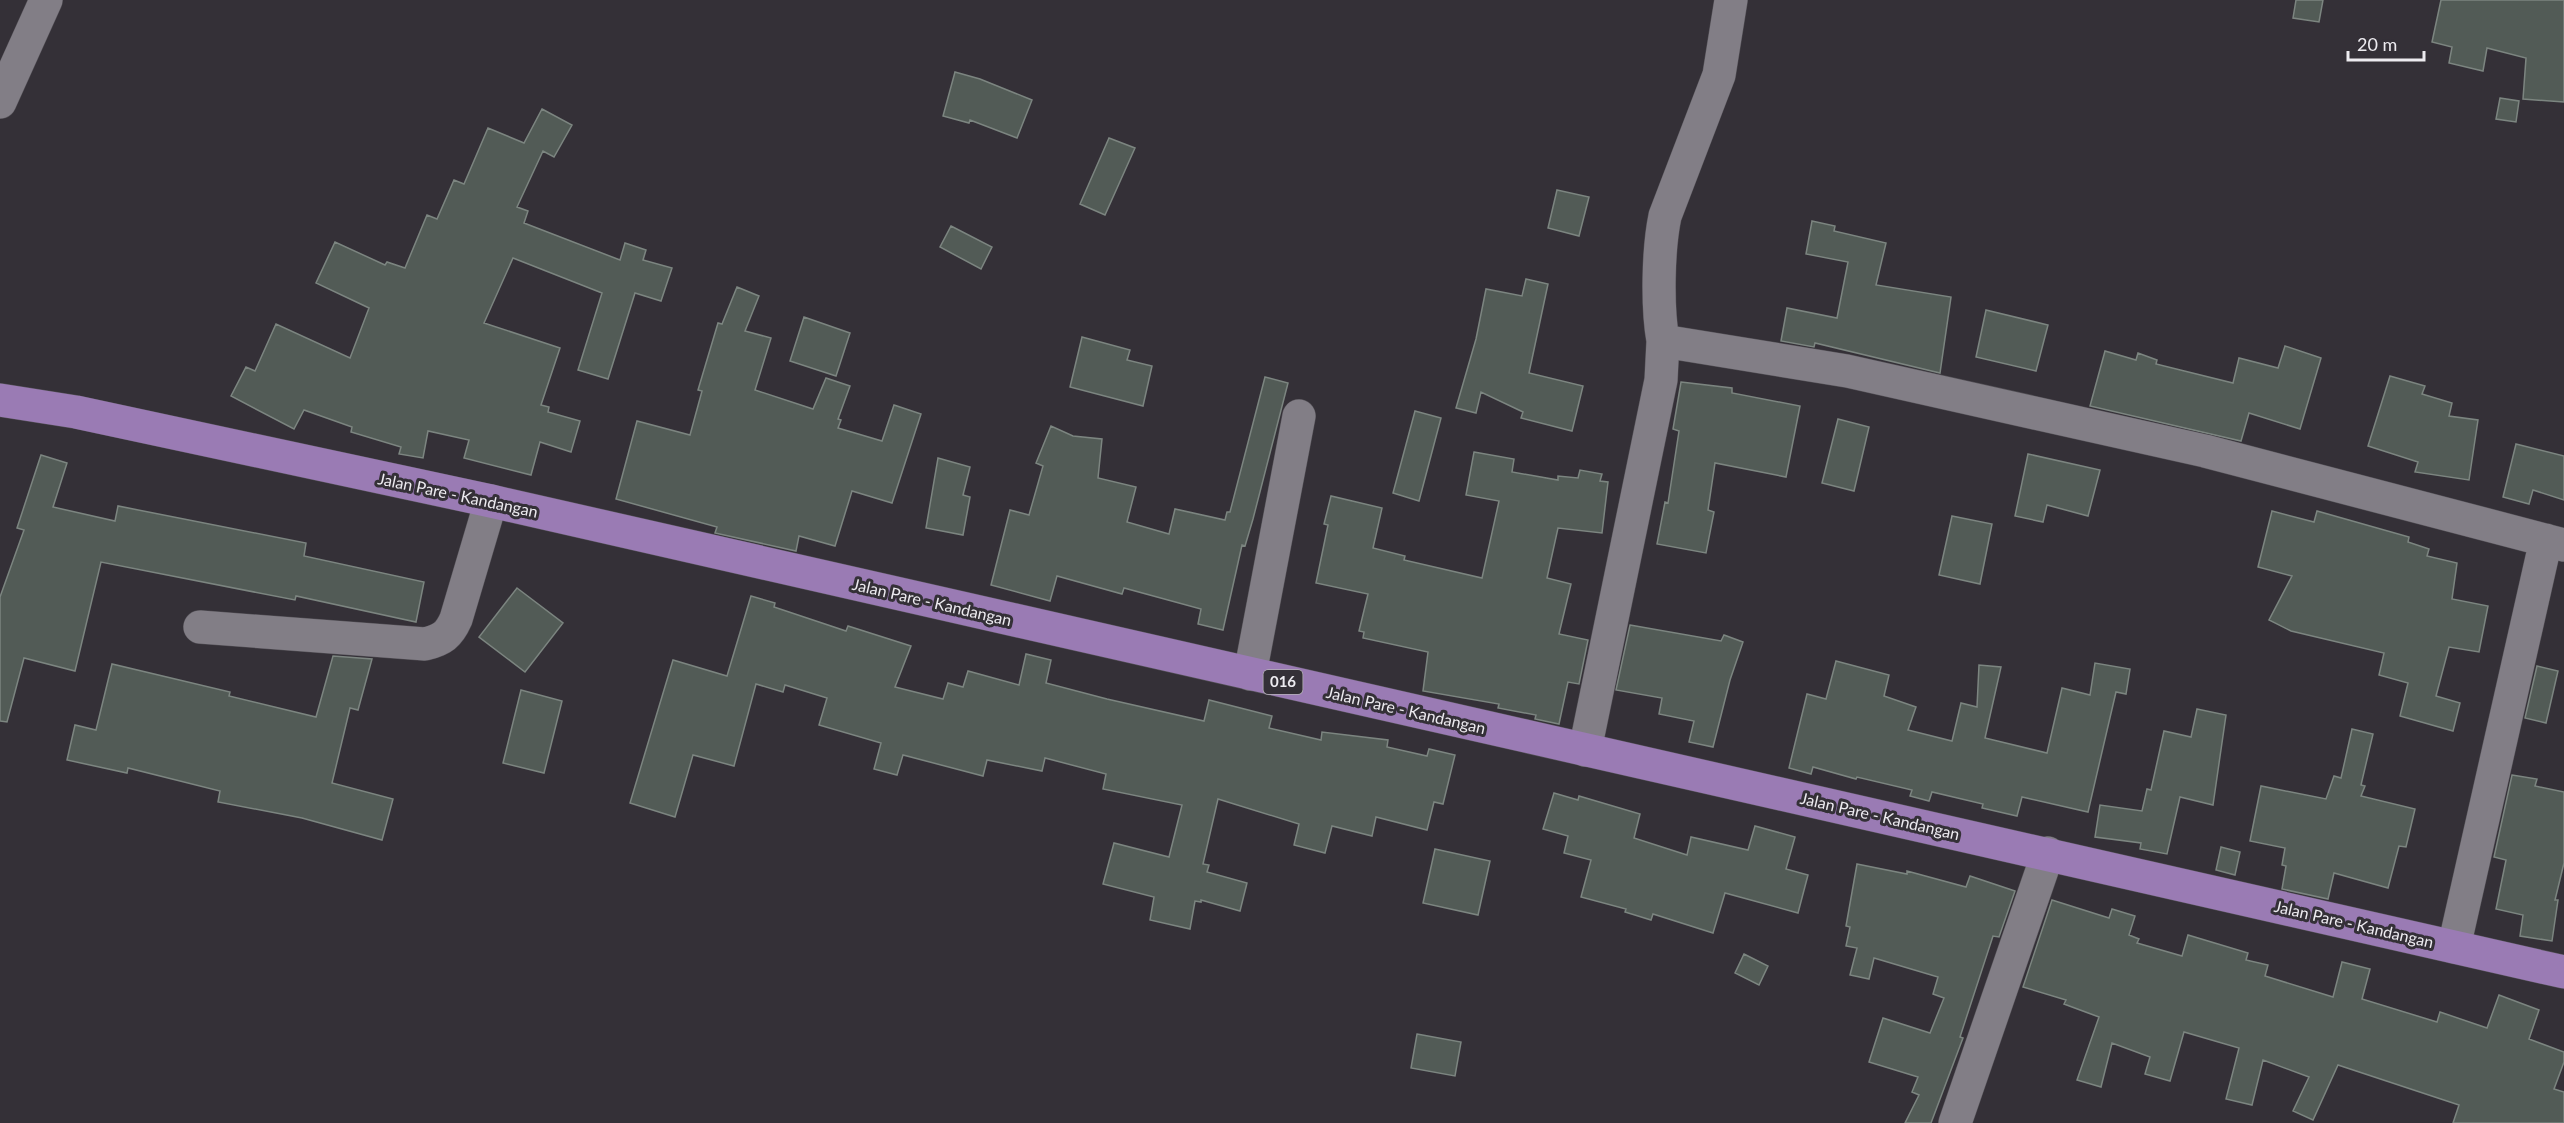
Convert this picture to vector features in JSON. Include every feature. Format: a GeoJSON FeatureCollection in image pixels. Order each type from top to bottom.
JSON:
{"type":"FeatureCollection","features":[{"type":"Feature","properties":{"kind":"main road","name":"Jalan Pare - Kandangan"},"geometry":{"type":"LineString","coordinates":[[0,400],[76,412],[491,501],[2564,972]]}},
{"type":"Feature","properties":{"kind":"street"},"geometry":{"type":"LineString","coordinates":[[0,102],[46,0]]}},
{"type":"Feature","properties":{"kind":"street"},"geometry":{"type":"LineString","coordinates":[[1585,750],[1661,380],[1663,341],[1660,324],[1661,236],[1665,216],[1719,75],[1731,0]]}},
{"type":"Feature","properties":{"kind":"street"},"geometry":{"type":"LineString","coordinates":[[1663,341],[1847,371],[2182,446],[2555,542],[2454,947]]}},
{"type":"Feature","properties":{"kind":"street"},"geometry":{"type":"LineString","coordinates":[[1250,674],[1299,416]]}},
{"type":"Feature","properties":{"kind":"street"},"geometry":{"type":"LineString","coordinates":[[200,627],[424,644],[438,641],[450,633],[456,619],[491,501]]}},
{"type":"Feature","properties":{"kind":"street"},"geometry":{"type":"LineString","coordinates":[[1955,1123],[2048,854]]}},
{"type":"Feature","properties":{"kind":"building"},"geometry":{"type":"Polygon","coordinates":[[[2296,0],[2323,0],[2319,22],[2293,18],[2296,0]]]}},
{"type":"Feature","properties":{"kind":"building"},"geometry":{"type":"Polygon","coordinates":[[[2441,0],[2564,0],[2564,102],[2523,99],[2526,58],[2487,48],[2483,71],[2449,63],[2452,47],[2432,42],[2441,0]]]}},
{"type":"Feature","properties":{"kind":"building"},"geometry":{"type":"Polygon","coordinates":[[[955,72],[980,79],[1032,100],[1017,138],[970,120],[969,123],[943,116],[955,72]]]}},
{"type":"Feature","properties":{"kind":"building"},"geometry":{"type":"Polygon","coordinates":[[[2500,98],[2519,101],[2516,122],[2496,119],[2500,98]]]}},
{"type":"Feature","properties":{"kind":"building"},"geometry":{"type":"Polygon","coordinates":[[[542,109],[572,125],[554,157],[543,151],[517,207],[528,211],[524,223],[620,260],[625,243],[646,250],[643,260],[672,268],[661,301],[635,293],[608,379],[578,370],[602,293],[513,258],[484,323],[560,348],[541,405],[549,407],[548,412],[580,421],[571,452],[540,442],[531,475],[464,458],[469,440],[428,431],[423,458],[399,454],[401,447],[351,432],[352,427],[304,410],[294,429],[231,396],[246,367],[255,371],[276,324],[350,358],[369,308],[316,283],[335,242],[385,265],[387,262],[405,268],[427,215],[437,219],[454,180],[464,184],[488,128],[524,143],[542,109]]]}},
{"type":"Feature","properties":{"kind":"building"},"geometry":{"type":"Polygon","coordinates":[[[1109,138],[1135,148],[1105,215],[1080,204],[1109,138]]]}},
{"type":"Feature","properties":{"kind":"building"},"geometry":{"type":"Polygon","coordinates":[[[1557,190],[1589,197],[1579,236],[1548,228],[1557,190]]]}},
{"type":"Feature","properties":{"kind":"building"},"geometry":{"type":"Polygon","coordinates":[[[1812,221],[1835,226],[1834,231],[1886,243],[1876,285],[1951,297],[1940,373],[1815,343],[1814,347],[1781,341],[1787,308],[1837,318],[1848,262],[1806,254],[1812,221]]]}},
{"type":"Feature","properties":{"kind":"building"},"geometry":{"type":"Polygon","coordinates":[[[951,226],[992,247],[981,269],[940,247],[951,226]]]}},
{"type":"Feature","properties":{"kind":"building"},"geometry":{"type":"Polygon","coordinates":[[[1526,279],[1548,284],[1529,373],[1583,386],[1572,431],[1521,418],[1523,412],[1481,392],[1476,413],[1456,408],[1476,339],[1486,289],[1522,296],[1526,279]]]}},
{"type":"Feature","properties":{"kind":"building"},"geometry":{"type":"Polygon","coordinates":[[[737,287],[759,296],[745,331],[771,338],[755,390],[813,409],[826,378],[850,386],[838,419],[841,420],[838,428],[882,441],[894,405],[921,414],[892,503],[852,491],[835,546],[799,536],[796,551],[715,533],[717,527],[616,499],[637,421],[690,435],[702,391],[698,390],[718,323],[722,324],[737,287]]]}},
{"type":"Feature","properties":{"kind":"building"},"geometry":{"type":"Polygon","coordinates":[[[1986,310],[2048,325],[2036,371],[1976,357],[1986,310]]]}},
{"type":"Feature","properties":{"kind":"building"},"geometry":{"type":"Polygon","coordinates":[[[804,317],[850,333],[836,376],[790,361],[804,317]]]}},
{"type":"Feature","properties":{"kind":"building"},"geometry":{"type":"Polygon","coordinates":[[[1082,337],[1130,350],[1127,360],[1152,366],[1143,406],[1070,387],[1082,337]]]}},
{"type":"Feature","properties":{"kind":"building"},"geometry":{"type":"Polygon","coordinates":[[[2285,346],[2321,358],[2300,429],[2249,413],[2241,441],[2090,406],[2105,351],[2136,360],[2138,353],[2157,360],[2156,364],[2233,383],[2239,358],[2278,368],[2285,346]]]}},
{"type":"Feature","properties":{"kind":"building"},"geometry":{"type":"Polygon","coordinates":[[[2390,376],[2425,386],[2422,394],[2452,403],[2449,416],[2478,420],[2469,480],[2415,472],[2418,462],[2368,446],[2390,376]]]}},
{"type":"Feature","properties":{"kind":"building"},"geometry":{"type":"Polygon","coordinates":[[[1265,377],[1288,383],[1253,519],[1245,546],[1242,545],[1223,630],[1198,624],[1201,609],[1124,588],[1122,594],[1057,576],[1050,601],[991,585],[1010,510],[1029,515],[1043,466],[1036,463],[1051,426],[1073,436],[1102,439],[1098,478],[1136,487],[1127,522],[1169,534],[1175,509],[1225,520],[1227,512],[1230,512],[1265,377]]]}},
{"type":"Feature","properties":{"kind":"building"},"geometry":{"type":"Polygon","coordinates":[[[1681,382],[1732,388],[1732,393],[1800,406],[1786,477],[1715,463],[1708,510],[1714,512],[1706,553],[1657,544],[1665,502],[1668,503],[1679,431],[1673,429],[1681,382]]]}},
{"type":"Feature","properties":{"kind":"building"},"geometry":{"type":"Polygon","coordinates":[[[1415,411],[1441,418],[1419,501],[1393,493],[1415,411]]]}},
{"type":"Feature","properties":{"kind":"building"},"geometry":{"type":"Polygon","coordinates":[[[1838,419],[1869,427],[1854,491],[1822,483],[1838,419]]]}},
{"type":"Feature","properties":{"kind":"building"},"geometry":{"type":"Polygon","coordinates":[[[2516,444],[2564,456],[2564,500],[2533,490],[2529,504],[2503,497],[2516,444]]]}},
{"type":"Feature","properties":{"kind":"building"},"geometry":{"type":"Polygon","coordinates":[[[1474,452],[1514,459],[1512,472],[1558,480],[1558,476],[1578,478],[1580,470],[1602,474],[1600,481],[1608,482],[1602,533],[1558,528],[1547,578],[1571,584],[1559,634],[1588,640],[1579,684],[1568,682],[1559,724],[1535,719],[1536,715],[1498,708],[1499,704],[1423,691],[1428,652],[1363,638],[1364,632],[1359,631],[1368,594],[1316,583],[1328,525],[1324,524],[1331,496],[1382,508],[1373,548],[1405,556],[1404,560],[1482,578],[1499,501],[1466,495],[1474,452]]]}},
{"type":"Feature","properties":{"kind":"building"},"geometry":{"type":"Polygon","coordinates":[[[2028,454],[2100,470],[2088,516],[2047,505],[2043,522],[2015,516],[2028,454]]]}},
{"type":"Feature","properties":{"kind":"building"},"geometry":{"type":"Polygon","coordinates":[[[41,455],[67,463],[53,507],[115,521],[118,506],[306,543],[304,556],[424,582],[416,622],[296,596],[295,600],[101,562],[75,671],[24,658],[7,722],[0,721],[0,597],[24,530],[17,528],[41,455]]]}},
{"type":"Feature","properties":{"kind":"building"},"geometry":{"type":"Polygon","coordinates":[[[938,458],[970,467],[963,495],[970,497],[963,535],[926,528],[938,458]]]}},
{"type":"Feature","properties":{"kind":"building"},"geometry":{"type":"Polygon","coordinates":[[[2272,511],[2314,522],[2317,511],[2409,537],[2408,542],[2429,549],[2427,556],[2457,563],[2452,599],[2488,606],[2479,652],[2449,647],[2436,696],[2460,703],[2453,731],[2400,716],[2408,683],[2379,675],[2384,653],[2291,631],[2269,620],[2292,576],[2258,567],[2272,511]]]}},
{"type":"Feature","properties":{"kind":"building"},"geometry":{"type":"Polygon","coordinates":[[[1952,516],[1992,524],[1980,584],[1939,575],[1952,516]]]}},
{"type":"Feature","properties":{"kind":"building"},"geometry":{"type":"Polygon","coordinates":[[[517,588],[563,623],[525,672],[479,637],[517,588]]]}},
{"type":"Feature","properties":{"kind":"building"},"geometry":{"type":"Polygon","coordinates":[[[751,596],[775,603],[774,607],[846,631],[848,626],[911,646],[895,687],[943,699],[948,683],[963,687],[968,671],[1019,685],[1026,654],[1051,660],[1046,683],[1107,699],[1204,721],[1209,700],[1272,716],[1269,728],[1321,740],[1322,732],[1388,740],[1387,747],[1427,756],[1429,749],[1455,755],[1443,804],[1434,802],[1427,830],[1376,817],[1372,836],[1332,826],[1325,853],[1294,845],[1299,824],[1218,799],[1203,864],[1209,865],[1207,872],[1247,883],[1240,911],[1201,900],[1201,902],[1195,901],[1190,929],[1150,920],[1154,897],[1103,884],[1114,843],[1169,857],[1182,805],[1103,789],[1106,774],[1045,758],[1042,771],[987,760],[983,776],[903,755],[897,775],[874,769],[881,743],[819,725],[827,698],[785,685],[783,692],[756,684],[734,766],[693,755],[675,817],[630,803],[673,660],[727,676],[751,596]]]}},
{"type":"Feature","properties":{"kind":"building"},"geometry":{"type":"Polygon","coordinates":[[[1630,625],[1721,641],[1724,635],[1743,642],[1730,680],[1713,747],[1689,742],[1694,721],[1659,714],[1662,698],[1616,690],[1630,625]]]}},
{"type":"Feature","properties":{"kind":"building"},"geometry":{"type":"Polygon","coordinates":[[[333,656],[372,659],[358,710],[350,708],[332,783],[393,799],[382,840],[302,818],[218,802],[220,791],[128,768],[127,773],[67,760],[75,725],[96,730],[112,664],[230,692],[229,696],[316,717],[333,656]]]}},
{"type":"Feature","properties":{"kind":"building"},"geometry":{"type":"Polygon","coordinates":[[[1836,661],[1889,675],[1884,696],[1916,707],[1908,730],[1952,741],[1961,703],[1977,707],[1979,665],[2001,667],[1985,738],[2047,753],[2062,688],[2090,695],[2095,663],[2130,669],[2126,694],[2116,692],[2088,812],[2022,797],[2017,816],[1982,808],[1983,804],[1932,792],[1929,801],[1910,796],[1912,790],[1857,777],[1856,779],[1813,767],[1811,774],[1789,768],[1807,694],[1826,699],[1836,661]]]}},
{"type":"Feature","properties":{"kind":"building"},"geometry":{"type":"Polygon","coordinates":[[[2537,666],[2558,671],[2546,723],[2525,718],[2537,666]]]}},
{"type":"Feature","properties":{"kind":"building"},"geometry":{"type":"Polygon","coordinates":[[[521,690],[562,701],[544,773],[503,763],[521,690]]]}},
{"type":"Feature","properties":{"kind":"building"},"geometry":{"type":"Polygon","coordinates":[[[2197,709],[2226,715],[2213,805],[2180,797],[2167,854],[2140,849],[2141,843],[2095,837],[2100,805],[2142,811],[2147,789],[2151,790],[2164,731],[2191,737],[2197,709]]]}},
{"type":"Feature","properties":{"kind":"building"},"geometry":{"type":"Polygon","coordinates":[[[2352,729],[2373,734],[2361,785],[2365,786],[2361,796],[2415,809],[2406,847],[2399,846],[2388,888],[2334,873],[2328,899],[2282,889],[2286,866],[2282,865],[2285,848],[2250,841],[2261,786],[2326,799],[2334,776],[2341,778],[2352,729]]]}},
{"type":"Feature","properties":{"kind":"building"},"geometry":{"type":"Polygon","coordinates":[[[2512,775],[2537,779],[2535,786],[2564,792],[2564,863],[2555,900],[2558,900],[2552,941],[2520,936],[2523,915],[2496,909],[2506,860],[2494,857],[2512,775]]]}},
{"type":"Feature","properties":{"kind":"building"},"geometry":{"type":"Polygon","coordinates":[[[1554,793],[1578,800],[1579,796],[1640,814],[1634,838],[1687,855],[1691,837],[1748,850],[1755,826],[1795,837],[1786,869],[1808,875],[1798,913],[1725,893],[1713,933],[1653,914],[1651,920],[1625,912],[1626,909],[1581,897],[1591,860],[1564,853],[1568,836],[1543,829],[1554,793]]]}},
{"type":"Feature","properties":{"kind":"building"},"geometry":{"type":"Polygon","coordinates":[[[2221,847],[2240,852],[2235,875],[2216,870],[2221,847]]]}},
{"type":"Feature","properties":{"kind":"building"},"geometry":{"type":"Polygon","coordinates":[[[1435,849],[1490,861],[1478,915],[1423,903],[1435,849]]]}},
{"type":"Feature","properties":{"kind":"building"},"geometry":{"type":"Polygon","coordinates":[[[1857,864],[1907,874],[1907,871],[1966,887],[1970,876],[2015,891],[1999,937],[1993,936],[1960,1037],[1963,1038],[1931,1123],[1905,1123],[1919,1095],[1912,1092],[1918,1077],[1869,1062],[1883,1018],[1930,1033],[1944,998],[1933,994],[1938,977],[1874,958],[1869,979],[1850,975],[1857,948],[1846,946],[1850,927],[1846,926],[1857,864]]]}},
{"type":"Feature","properties":{"kind":"building"},"geometry":{"type":"Polygon","coordinates":[[[2052,900],[2109,918],[2112,909],[2135,916],[2129,935],[2139,939],[2137,943],[2182,956],[2188,935],[2248,953],[2246,960],[2268,965],[2265,976],[2333,997],[2342,962],[2370,969],[2362,999],[2437,1022],[2440,1012],[2487,1028],[2499,995],[2539,1010],[2529,1039],[2564,1052],[2564,1062],[2554,1089],[2564,1092],[2564,1123],[2453,1123],[2459,1105],[2338,1065],[2313,1120],[2293,1111],[2309,1077],[2263,1060],[2252,1105],[2226,1099],[2239,1048],[2184,1032],[2170,1081],[2145,1074],[2150,1057],[2112,1043],[2101,1087],[2077,1080],[2099,1017],[2064,1004],[2066,1000],[2023,987],[2052,900]]]}},
{"type":"Feature","properties":{"kind":"building"},"geometry":{"type":"Polygon","coordinates":[[[1744,954],[1768,966],[1759,985],[1735,973],[1744,954]]]}},
{"type":"Feature","properties":{"kind":"building"},"geometry":{"type":"Polygon","coordinates":[[[1417,1034],[1461,1042],[1455,1076],[1411,1068],[1417,1034]]]}}]}
